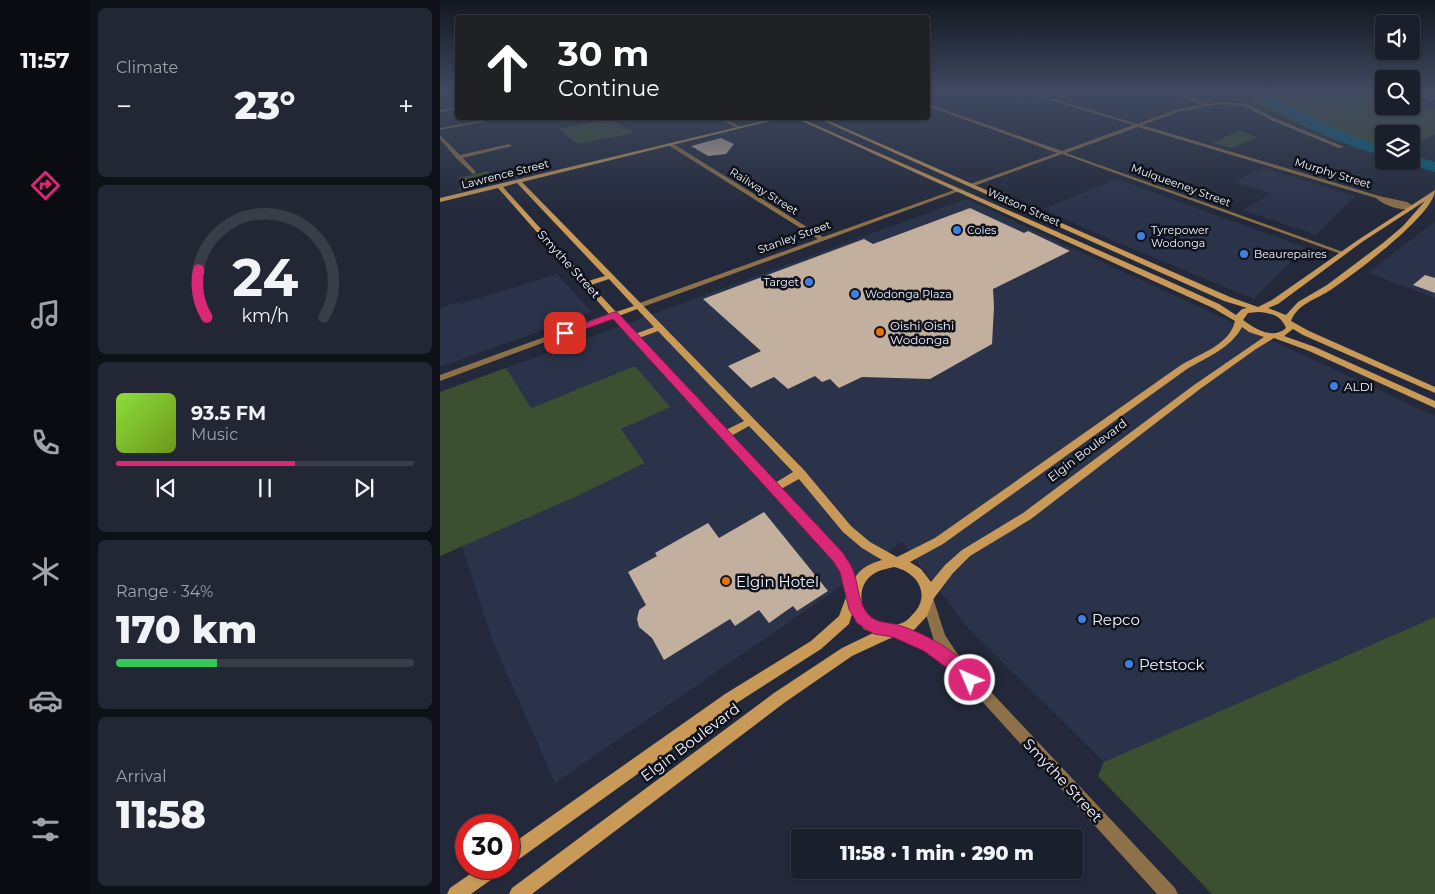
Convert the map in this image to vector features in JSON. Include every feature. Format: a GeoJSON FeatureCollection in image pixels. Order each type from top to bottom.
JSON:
{"type":"FeatureCollection","features":[{"type":"Feature","properties":{"kind":"street","name":"Lawrence Street"},"geometry":{"type":"LineString","coordinates":[[440,200],[716,133]]}},
{"type":"Feature","properties":{"kind":"street","name":"Watson Street"},"geometry":{"type":"LineString","coordinates":[[831,133],[1216,306],[1255,332],[1274,336]]}},
{"type":"Feature","properties":{"kind":"street","name":"Watson Street"},"geometry":{"type":"LineString","coordinates":[[853,133],[1227,299],[1258,310],[1277,313],[1288,321]]}},
{"type":"Feature","properties":{"kind":"street","name":"Mulqueeney Street"},"geometry":{"type":"LineString","coordinates":[[1005,133],[1343,253]]}},
{"type":"Feature","properties":{"kind":"street"},"geometry":{"type":"LineString","coordinates":[[959,190],[1117,133]]}},
{"type":"Feature","properties":{"kind":"street","name":"Murphy Street"},"geometry":{"type":"LineString","coordinates":[[1164,133],[1378,197],[1405,203],[1412,208]]}},
{"type":"Feature","properties":{"kind":"street"},"geometry":{"type":"LineString","coordinates":[[1306,133],[1341,147]]}},
{"type":"Feature","properties":{"kind":"street"},"geometry":{"type":"LineString","coordinates":[[440,136],[472,172]]}},
{"type":"Feature","properties":{"kind":"street","name":"Railway Street"},"geometry":{"type":"LineString","coordinates":[[670,144],[822,239]]}},
{"type":"Feature","properties":{"kind":"street"},"geometry":{"type":"LineString","coordinates":[[458,157],[510,146]]}},
{"type":"Feature","properties":{"kind":"street"},"geometry":{"type":"LineString","coordinates":[[936,180],[949,175]]}},
{"type":"Feature","properties":{"kind":"street","name":"Smythe Street"},"geometry":{"type":"LineString","coordinates":[[518,181],[800,473],[855,536],[871,548],[896,562]]}},
{"type":"Feature","properties":{"kind":"street","name":"Smythe Street"},"geometry":{"type":"LineString","coordinates":[[499,186],[634,337],[838,557],[844,566],[853,593]]}},
{"type":"Feature","properties":{"kind":"street","name":"Stanley Street"},"geometry":{"type":"LineString","coordinates":[[637,306],[959,190]]}},
{"type":"Feature","properties":{"kind":"street"},"geometry":{"type":"LineString","coordinates":[[1241,322],[1243,313],[1258,310],[1275,302],[1360,241],[1435,192]]}},
{"type":"Feature","properties":{"kind":"street"},"geometry":{"type":"LineString","coordinates":[[1435,192],[1412,222],[1326,290],[1296,306],[1290,312],[1288,321],[1306,333],[1435,390]]}},
{"type":"Feature","properties":{"kind":"street"},"geometry":{"type":"LineString","coordinates":[[982,200],[995,195]]}},
{"type":"Feature","properties":{"kind":"street"},"geometry":{"type":"LineString","coordinates":[[518,207],[537,202]]}},
{"type":"Feature","properties":{"kind":"street"},"geometry":{"type":"LineString","coordinates":[[1412,208],[1422,210]]}},
{"type":"Feature","properties":{"kind":"street"},"geometry":{"type":"LineString","coordinates":[[1397,217],[1412,222]]}},
{"type":"Feature","properties":{"kind":"street"},"geometry":{"type":"LineString","coordinates":[[1360,241],[1384,246]]}},
{"type":"Feature","properties":{"kind":"street"},"geometry":{"type":"LineString","coordinates":[[1101,254],[1114,248]]}},
{"type":"Feature","properties":{"kind":"street"},"geometry":{"type":"LineString","coordinates":[[1161,281],[1173,274]]}},
{"type":"Feature","properties":{"kind":"street"},"geometry":{"type":"LineString","coordinates":[[587,284],[609,277]]}},
{"type":"Feature","properties":{"kind":"street"},"geometry":{"type":"LineString","coordinates":[[440,378],[637,306]]}},
{"type":"Feature","properties":{"kind":"street","name":"Elgin Boulevard"},"geometry":{"type":"LineString","coordinates":[[928,598],[940,579],[966,553],[1027,516],[1253,346],[1288,332],[1290,328],[1288,321]]}},
{"type":"Feature","properties":{"kind":"street","name":"Elgin Boulevard"},"geometry":{"type":"LineString","coordinates":[[896,562],[919,553],[939,541],[1184,367],[1222,346],[1234,334],[1241,322]]}},
{"type":"Feature","properties":{"kind":"street"},"geometry":{"type":"LineString","coordinates":[[634,337],[659,328]]}},
{"type":"Feature","properties":{"kind":"street"},"geometry":{"type":"LineString","coordinates":[[1274,336],[1312,350],[1435,405]]}},
{"type":"Feature","properties":{"kind":"street"},"geometry":{"type":"LineString","coordinates":[[724,435],[749,422]]}},
{"type":"Feature","properties":{"kind":"street"},"geometry":{"type":"LineString","coordinates":[[773,489],[800,473]]}},
{"type":"Feature","properties":{"kind":"street"},"geometry":{"type":"LineString","coordinates":[[896,562],[912,568],[921,575],[926,583],[928,598],[924,611],[914,623],[903,629],[893,631],[879,630],[862,618],[857,609],[853,593],[857,582],[869,571],[878,566],[896,562]]}},
{"type":"Feature","properties":{"kind":"street","name":"Elgin Boulevard"},"geometry":{"type":"LineString","coordinates":[[520,848],[730,699],[816,645],[844,620],[853,593]]}},
{"type":"Feature","properties":{"kind":"street","name":"Smythe Street"},"geometry":{"type":"LineString","coordinates":[[928,598],[939,638],[957,666],[1169,894]]}},
{"type":"Feature","properties":{"kind":"street","name":"Smythe Street"},"geometry":{"type":"LineString","coordinates":[[893,631],[930,646],[957,666]]}},
{"type":"Feature","properties":{"kind":"street","name":"Elgin Boulevard"},"geometry":{"type":"LineString","coordinates":[[518,894],[780,698],[847,652],[893,631]]}},
{"type":"Feature","properties":{"kind":"street"},"geometry":{"type":"LineString","coordinates":[[456,894],[477,879]]}},
{"type":"Feature","properties":{"kind":"shaded area"},"geometry":{"type":"Polygon","coordinates":[[[1263,168],[1355,196],[1316,235],[1242,210],[1271,194],[1235,182],[1263,168]]]}},
{"type":"Feature","properties":{"kind":"shaded area"},"geometry":{"type":"Polygon","coordinates":[[[1117,179],[1305,247],[1254,299],[1114,241],[1043,209],[1117,179]]]}},
{"type":"Feature","properties":{"kind":"shaded area"},"geometry":{"type":"Polygon","coordinates":[[[966,199],[1435,416],[1435,617],[1104,762],[969,629],[902,542],[830,594],[555,783],[493,642],[462,546],[575,497],[645,463],[621,429],[635,366],[530,408],[506,368],[966,199]]]}},
{"type":"Feature","properties":{"kind":"shaded area"},"geometry":{"type":"Polygon","coordinates":[[[1435,221],[1435,298],[1368,273],[1435,221]]]}},
{"type":"Feature","properties":{"kind":"shaded area"},"geometry":{"type":"Polygon","coordinates":[[[557,274],[592,312],[440,367],[440,308],[458,302],[460,304],[557,274]]]}},
{"type":"Feature","properties":{"kind":"green space"},"geometry":{"type":"Polygon","coordinates":[[[563,133],[633,133],[578,144],[563,133]]]}},
{"type":"Feature","properties":{"kind":"green space"},"geometry":{"type":"Polygon","coordinates":[[[1235,133],[1244,133],[1258,137],[1231,148],[1212,143],[1235,133]]]}},
{"type":"Feature","properties":{"kind":"green space"},"geometry":{"type":"Polygon","coordinates":[[[1318,133],[1375,133],[1375,151],[1332,139],[1318,133]]]}},
{"type":"Feature","properties":{"kind":"green space"},"geometry":{"type":"Polygon","coordinates":[[[1420,133],[1435,134],[1420,142],[1420,133]]]}},
{"type":"Feature","properties":{"kind":"green space"},"geometry":{"type":"Polygon","coordinates":[[[488,171],[496,179],[510,178],[456,191],[463,186],[458,178],[488,171]]]}},
{"type":"Feature","properties":{"kind":"green space"},"geometry":{"type":"Polygon","coordinates":[[[635,366],[670,407],[621,429],[645,463],[575,497],[440,556],[440,392],[506,368],[531,408],[635,366]]]}},
{"type":"Feature","properties":{"kind":"green space"},"geometry":{"type":"Polygon","coordinates":[[[1435,617],[1435,894],[1212,894],[1098,776],[1104,762],[1435,617]]]}},
{"type":"Feature","properties":{"kind":"building"},"geometry":{"type":"Polygon","coordinates":[[[721,138],[734,144],[726,154],[708,156],[691,146],[721,138]]]}},
{"type":"Feature","properties":{"kind":"building","name":"Wodonga Plaza"},"geometry":{"type":"Polygon","coordinates":[[[970,208],[1024,233],[1028,231],[1070,251],[993,289],[992,344],[930,379],[862,377],[839,388],[830,379],[822,382],[815,376],[788,389],[774,377],[751,388],[728,366],[761,351],[703,299],[864,239],[873,244],[970,208]]]}},
{"type":"Feature","properties":{"kind":"building"},"geometry":{"type":"Polygon","coordinates":[[[1425,275],[1435,278],[1435,293],[1413,285],[1425,275]]]}},
{"type":"Feature","properties":{"kind":"building","name":"Elgin Hotel"},"geometry":{"type":"Polygon","coordinates":[[[764,512],[828,591],[797,611],[793,606],[769,623],[759,610],[735,626],[730,619],[664,660],[652,638],[639,627],[637,619],[639,610],[646,605],[628,572],[657,556],[655,553],[708,523],[719,538],[764,512]]]}},
{"type":"Feature","properties":{"kind":"waterway"},"geometry":{"type":"LineString","coordinates":[[1331,133],[1346,140],[1375,148]]}},
{"type":"Feature","properties":{"kind":"waterway"},"geometry":{"type":"LineString","coordinates":[[1420,163],[1435,167]]}},
{"type":"Feature","properties":{"kind":"place","name":"Coles"},"geometry":{"type":"Point","coordinates":[957,230]}},
{"type":"Feature","properties":{"kind":"place","name":"Tyrepower Wodonga"},"geometry":{"type":"Point","coordinates":[1141,236]}},
{"type":"Feature","properties":{"kind":"place","name":"Beaurepaires"},"geometry":{"type":"Point","coordinates":[1244,254]}},
{"type":"Feature","properties":{"kind":"place","name":"Target"},"geometry":{"type":"Point","coordinates":[809,282]}},
{"type":"Feature","properties":{"kind":"place","name":"Wodonga Plaza"},"geometry":{"type":"Point","coordinates":[855,294]}},
{"type":"Feature","properties":{"kind":"place","name":"Oishi Oishi Wodonga"},"geometry":{"type":"Point","coordinates":[880,332]}},
{"type":"Feature","properties":{"kind":"place","name":"ALDI"},"geometry":{"type":"Point","coordinates":[1334,386]}},
{"type":"Feature","properties":{"kind":"place","name":"Elgin Hotel"},"geometry":{"type":"Point","coordinates":[726,581]}},
{"type":"Feature","properties":{"kind":"place","name":"Repco"},"geometry":{"type":"Point","coordinates":[1082,619]}},
{"type":"Feature","properties":{"kind":"place","name":"Petstock"},"geometry":{"type":"Point","coordinates":[1129,664]}},
{"type":"Feature","properties":{"kind":"route"},"geometry":{"type":"LineString","coordinates":[[565,333],[614,315],[773,489],[834,552],[846,570],[854,592],[857,609],[862,618],[879,630],[894,631],[930,646],[957,666],[970,680]]}}]}
